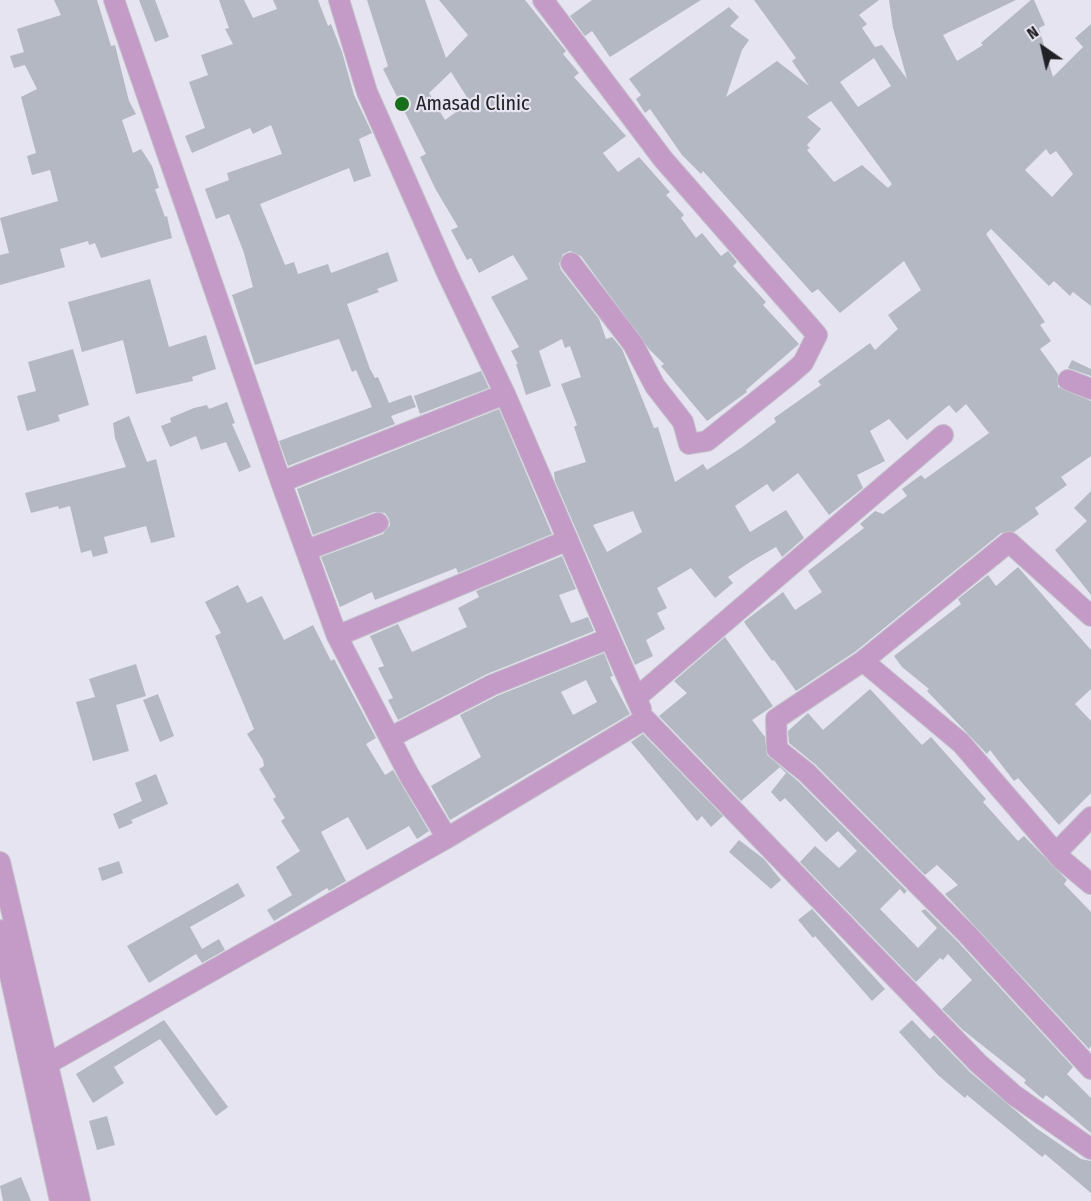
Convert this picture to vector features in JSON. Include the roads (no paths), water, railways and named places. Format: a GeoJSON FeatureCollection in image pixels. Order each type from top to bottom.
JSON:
{"type":"FeatureCollection","features":[{"type":"Feature","properties":{"kind":"street"},"geometry":{"type":"LineString","coordinates":[[114,0],[281,482],[337,636],[409,775],[447,838]]}},
{"type":"Feature","properties":{"kind":"street"},"geometry":{"type":"LineString","coordinates":[[339,0],[367,92],[447,273],[505,394],[645,719],[978,1062],[1014,1095],[1091,1149]]}},
{"type":"Feature","properties":{"kind":"street"},"geometry":{"type":"LineString","coordinates":[[543,0],[663,159],[818,335],[803,363],[788,376],[706,441],[689,444],[683,422],[655,386],[633,344],[571,263]]}},
{"type":"Feature","properties":{"kind":"street"},"geometry":{"type":"LineString","coordinates":[[1068,380],[1091,389]]}},
{"type":"Feature","properties":{"kind":"street"},"geometry":{"type":"LineString","coordinates":[[281,482],[505,394]]}},
{"type":"Feature","properties":{"kind":"street"},"geometry":{"type":"LineString","coordinates":[[636,698],[944,435]]}},
{"type":"Feature","properties":{"kind":"street"},"geometry":{"type":"LineString","coordinates":[[307,550],[378,523]]}},
{"type":"Feature","properties":{"kind":"street"},"geometry":{"type":"LineString","coordinates":[[337,636],[567,540]]}},
{"type":"Feature","properties":{"kind":"street"},"geometry":{"type":"LineString","coordinates":[[1091,616],[1009,542],[863,660],[776,719],[777,749],[807,773],[968,935],[1091,1069]]}},
{"type":"Feature","properties":{"kind":"street"},"geometry":{"type":"LineString","coordinates":[[391,737],[492,685],[610,638]]}},
{"type":"Feature","properties":{"kind":"street"},"geometry":{"type":"LineString","coordinates":[[863,660],[962,743],[1056,853],[1091,884]]}},
{"type":"Feature","properties":{"kind":"street"},"geometry":{"type":"LineString","coordinates":[[49,1063],[447,838],[645,719]]}},
{"type":"Feature","properties":{"kind":"street"},"geometry":{"type":"LineString","coordinates":[[1056,853],[1091,817]]}},
{"type":"Feature","properties":{"kind":"street"},"geometry":{"type":"LineString","coordinates":[[0,862],[80,1201]]}},
{"type":"Feature","properties":{"kind":"street"},"geometry":{"type":"LineString","coordinates":[[0,930],[60,1201]]}},
{"type":"Feature","properties":{"kind":"place","name":"Amasad Clinic"},"geometry":{"type":"Point","coordinates":[402,104]}}]}
